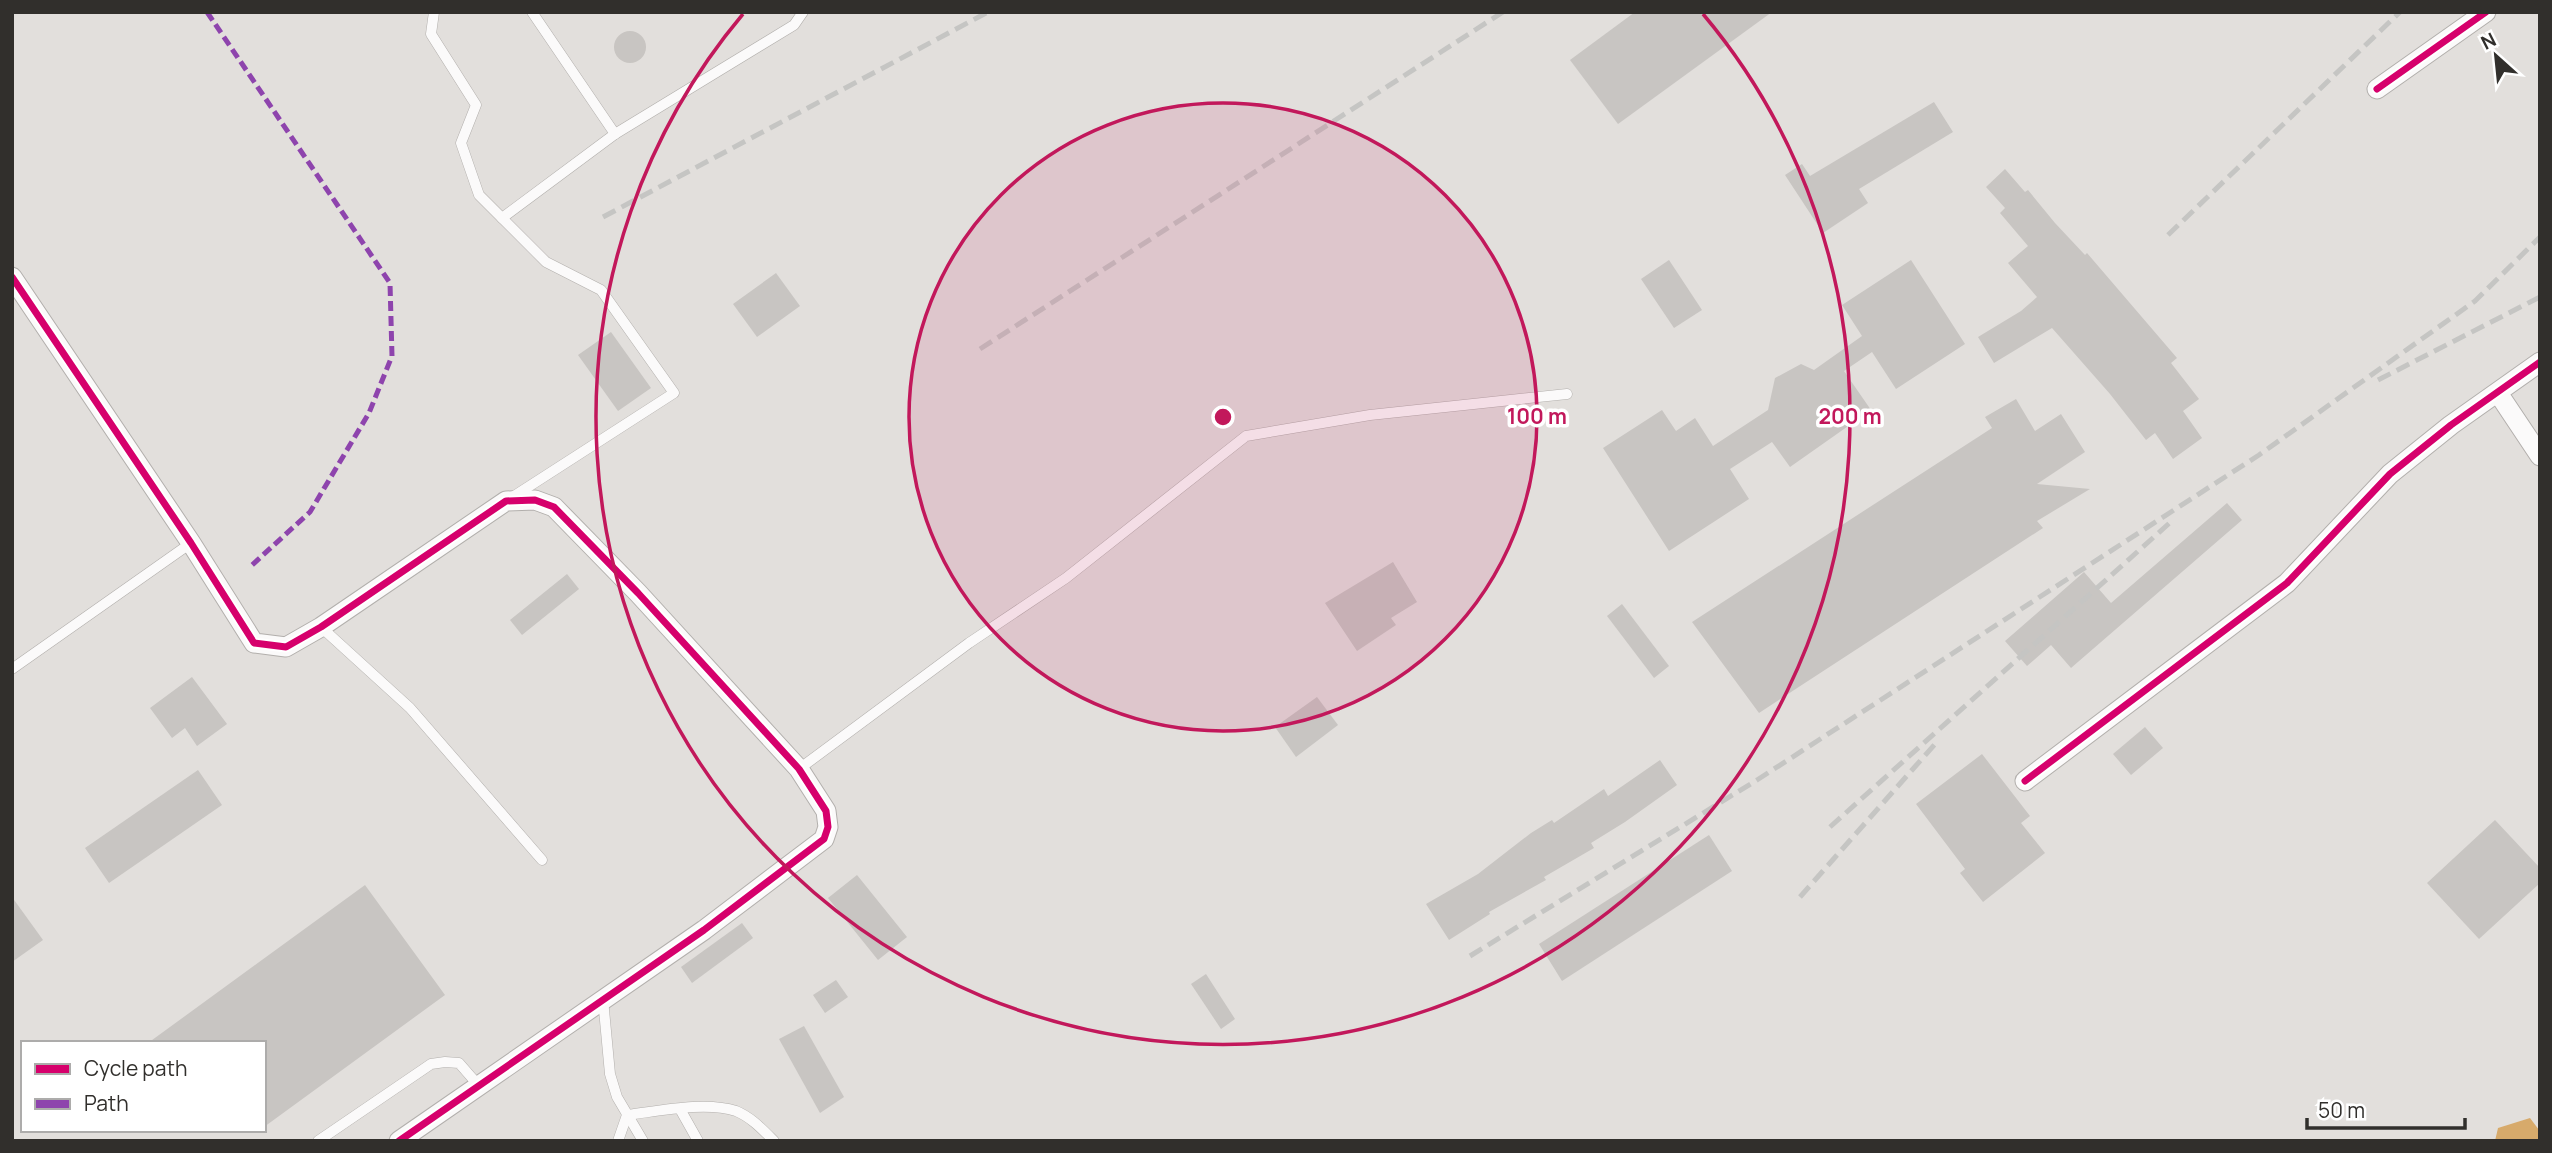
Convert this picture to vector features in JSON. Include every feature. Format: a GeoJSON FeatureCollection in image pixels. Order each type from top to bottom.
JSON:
{"type":"FeatureCollection","features":[{"type":"Feature","properties":{"kind":"street"},"geometry":{"type":"LineString","coordinates":[[2377,89],[2486,12]]}},
{"type":"Feature","properties":{"kind":"street"},"geometry":{"type":"LineString","coordinates":[[12,277],[191,543],[254,643],[286,647],[506,501],[535,500],[554,507],[638,593],[799,769],[826,811],[828,827],[824,839],[704,930],[399,1141]]}},
{"type":"Feature","properties":{"kind":"street"},"geometry":{"type":"LineString","coordinates":[[2025,781],[2287,583],[2390,474],[2451,425],[2540,362]]}},
{"type":"Feature","properties":{"kind":"street"},"geometry":{"type":"LineString","coordinates":[[2498,393],[2540,456]]}},
{"type":"Feature","properties":{"kind":"lane"},"geometry":{"type":"LineString","coordinates":[[434,12],[431,34],[476,105],[461,143],[479,195],[545,262],[601,290],[674,393],[506,501]]}},
{"type":"Feature","properties":{"kind":"lane"},"geometry":{"type":"LineString","coordinates":[[532,12],[615,134]]}},
{"type":"Feature","properties":{"kind":"lane"},"geometry":{"type":"LineString","coordinates":[[502,218],[615,134],[794,25],[803,12]]}},
{"type":"Feature","properties":{"kind":"lane"},"geometry":{"type":"LineString","coordinates":[[799,769],[969,643],[1066,578],[1247,436],[1370,415],[1567,394]]}},
{"type":"Feature","properties":{"kind":"lane"},"geometry":{"type":"LineString","coordinates":[[12,669],[191,543]]}},
{"type":"Feature","properties":{"kind":"lane"},"geometry":{"type":"LineString","coordinates":[[321,626],[410,708],[542,860]]}},
{"type":"Feature","properties":{"kind":"lane"},"geometry":{"type":"LineString","coordinates":[[603,998],[610,1074],[617,1097],[643,1141]]}},
{"type":"Feature","properties":{"kind":"lane"},"geometry":{"type":"LineString","coordinates":[[318,1141],[431,1064],[459,1063],[479,1087]]}},
{"type":"Feature","properties":{"kind":"lane"},"geometry":{"type":"LineString","coordinates":[[627,1115],[713,1107],[735,1111],[754,1121],[774,1141]]}},
{"type":"Feature","properties":{"kind":"lane"},"geometry":{"type":"LineString","coordinates":[[680,1109],[698,1141]]}},
{"type":"Feature","properties":{"kind":"lane"},"geometry":{"type":"LineString","coordinates":[[618,1141],[627,1115]]}},
{"type":"Feature","properties":{"kind":"shaded area"},"geometry":{"type":"Polygon","coordinates":[[[2530,1118],[2539,1130],[2538,1141],[2495,1141],[2498,1128],[2530,1118]]]}},
{"type":"Feature","properties":{"kind":"building"},"geometry":{"type":"Polygon","coordinates":[[[1635,12],[1772,12],[1618,124],[1570,60],[1635,12]]]}},
{"type":"Feature","properties":{"kind":"building"},"geometry":{"type":"Polygon","coordinates":[[[630,31],[641,36],[646,47],[641,58],[630,63],[619,58],[614,47],[619,36],[630,31]]]}},
{"type":"Feature","properties":{"kind":"building"},"geometry":{"type":"Polygon","coordinates":[[[1934,102],[1953,132],[1859,189],[1868,203],[1823,233],[1785,175],[1802,164],[1810,176],[1934,102]]]}},
{"type":"Feature","properties":{"kind":"building"},"geometry":{"type":"Polygon","coordinates":[[[2005,169],[2025,192],[2028,190],[2085,255],[2087,253],[2177,358],[2171,363],[2199,399],[2183,411],[2202,438],[2173,459],[2155,433],[2146,440],[2052,328],[1994,363],[1978,337],[2021,311],[2037,297],[2008,263],[2028,246],[2000,213],[2005,208],[1986,187],[2005,169]]]}},
{"type":"Feature","properties":{"kind":"building"},"geometry":{"type":"Polygon","coordinates":[[[1669,260],[1702,310],[1674,328],[1641,279],[1669,260]]]}},
{"type":"Feature","properties":{"kind":"building"},"geometry":{"type":"Polygon","coordinates":[[[1911,260],[1965,344],[1896,389],[1872,352],[1844,371],[1871,410],[1790,467],[1772,442],[1730,469],[1749,499],[1669,551],[1603,448],[1662,410],[1676,431],[1695,418],[1713,446],[1768,410],[1775,378],[1801,364],[1814,370],[1862,336],[1842,305],[1911,260]]]}},
{"type":"Feature","properties":{"kind":"building"},"geometry":{"type":"Polygon","coordinates":[[[776,273],[800,306],[757,337],[733,304],[776,273]]]}},
{"type":"Feature","properties":{"kind":"building"},"geometry":{"type":"Polygon","coordinates":[[[611,332],[651,388],[618,411],[578,355],[611,332]]]}},
{"type":"Feature","properties":{"kind":"building"},"geometry":{"type":"Polygon","coordinates":[[[2016,399],[2035,431],[2061,414],[2085,452],[2037,484],[2090,489],[2037,521],[2043,528],[1759,713],[1692,622],[1992,428],[1985,417],[2016,399]]]}},
{"type":"Feature","properties":{"kind":"building"},"geometry":{"type":"Polygon","coordinates":[[[2227,503],[2242,520],[2071,668],[2051,645],[2027,666],[2005,641],[2084,572],[2111,603],[2227,503]]]}},
{"type":"Feature","properties":{"kind":"building"},"geometry":{"type":"Polygon","coordinates":[[[1393,562],[1417,602],[1391,618],[1396,625],[1357,651],[1325,603],[1393,562]]]}},
{"type":"Feature","properties":{"kind":"building"},"geometry":{"type":"Polygon","coordinates":[[[567,574],[579,589],[522,635],[510,620],[567,574]]]}},
{"type":"Feature","properties":{"kind":"building"},"geometry":{"type":"Polygon","coordinates":[[[1622,604],[1669,666],[1654,678],[1607,616],[1622,604]]]}},
{"type":"Feature","properties":{"kind":"building"},"geometry":{"type":"Polygon","coordinates":[[[192,677],[227,724],[197,746],[185,728],[172,738],[150,708],[192,677]]]}},
{"type":"Feature","properties":{"kind":"building"},"geometry":{"type":"Polygon","coordinates":[[[1317,697],[1338,725],[1296,757],[1275,727],[1317,697]]]}},
{"type":"Feature","properties":{"kind":"building"},"geometry":{"type":"Polygon","coordinates":[[[2145,727],[2163,748],[2131,775],[2113,754],[2145,727]]]}},
{"type":"Feature","properties":{"kind":"building"},"geometry":{"type":"Polygon","coordinates":[[[1982,754],[2030,816],[2021,823],[2045,853],[1983,902],[1960,873],[1965,869],[1916,804],[1982,754]]]}},
{"type":"Feature","properties":{"kind":"building"},"geometry":{"type":"Polygon","coordinates":[[[1660,760],[1677,785],[1591,843],[1594,848],[1544,877],[1546,880],[1489,912],[1490,914],[1449,940],[1426,904],[1478,874],[1552,820],[1554,823],[1604,789],[1608,796],[1660,760]]]}},
{"type":"Feature","properties":{"kind":"building"},"geometry":{"type":"Polygon","coordinates":[[[198,770],[222,805],[109,883],[85,848],[198,770]]]}},
{"type":"Feature","properties":{"kind":"building"},"geometry":{"type":"Polygon","coordinates":[[[2495,820],[2540,868],[2540,883],[2479,939],[2427,883],[2495,820]]]}},
{"type":"Feature","properties":{"kind":"building"},"geometry":{"type":"Polygon","coordinates":[[[1709,835],[1732,871],[1562,981],[1539,944],[1709,835]]]}},
{"type":"Feature","properties":{"kind":"building"},"geometry":{"type":"Polygon","coordinates":[[[857,875],[907,937],[878,960],[828,898],[857,875]]]}},
{"type":"Feature","properties":{"kind":"building"},"geometry":{"type":"Polygon","coordinates":[[[365,885],[445,995],[266,1126],[266,1041],[151,1041],[365,885]]]}},
{"type":"Feature","properties":{"kind":"building"},"geometry":{"type":"Polygon","coordinates":[[[12,897],[43,940],[12,962],[12,897]]]}},
{"type":"Feature","properties":{"kind":"building"},"geometry":{"type":"Polygon","coordinates":[[[742,923],[753,938],[692,983],[681,967],[742,923]]]}},
{"type":"Feature","properties":{"kind":"building"},"geometry":{"type":"Polygon","coordinates":[[[1206,974],[1235,1019],[1221,1029],[1191,984],[1206,974]]]}},
{"type":"Feature","properties":{"kind":"building"},"geometry":{"type":"Polygon","coordinates":[[[836,980],[848,997],[825,1013],[813,995],[836,980]]]}},
{"type":"Feature","properties":{"kind":"building"},"geometry":{"type":"Polygon","coordinates":[[[804,1026],[844,1097],[820,1113],[779,1039],[804,1026]]]}},
{"type":"Feature","properties":{"kind":"railway"},"geometry":{"type":"LineString","coordinates":[[603,217],[988,12]]}},
{"type":"Feature","properties":{"kind":"railway"},"geometry":{"type":"LineString","coordinates":[[980,349],[1503,12]]}},
{"type":"Feature","properties":{"kind":"railway"},"geometry":{"type":"LineString","coordinates":[[2168,235],[2400,12]]}},
{"type":"Feature","properties":{"kind":"railway"},"geometry":{"type":"LineString","coordinates":[[1470,956],[1757,780],[2259,455],[2475,301],[2540,237]]}},
{"type":"Feature","properties":{"kind":"railway"},"geometry":{"type":"LineString","coordinates":[[2378,380],[2540,297]]}},
{"type":"Feature","properties":{"kind":"railway"},"geometry":{"type":"LineString","coordinates":[[1830,827],[2174,519]]}},
{"type":"Feature","properties":{"kind":"railway"},"geometry":{"type":"LineString","coordinates":[[1800,897],[1935,744]]}},
{"type":"Feature","properties":{"kind":"marked path"},"geometry":{"type":"LineString","coordinates":[[207,12],[390,283],[392,356],[369,413],[310,512],[251,566]]}},
{"type":"Feature","properties":{"kind":"cycle path"},"geometry":{"type":"LineString","coordinates":[[2377,89],[2486,12]]}},
{"type":"Feature","properties":{"kind":"cycle path"},"geometry":{"type":"LineString","coordinates":[[12,277],[191,543],[254,643],[286,647],[321,627],[506,501],[535,500],[554,507],[638,593],[799,769],[826,811],[828,827],[824,839],[704,930],[399,1141]]}},
{"type":"Feature","properties":{"kind":"cycle path"},"geometry":{"type":"LineString","coordinates":[[2025,781],[2287,583],[2390,474],[2451,425],[2540,362]]}}]}
